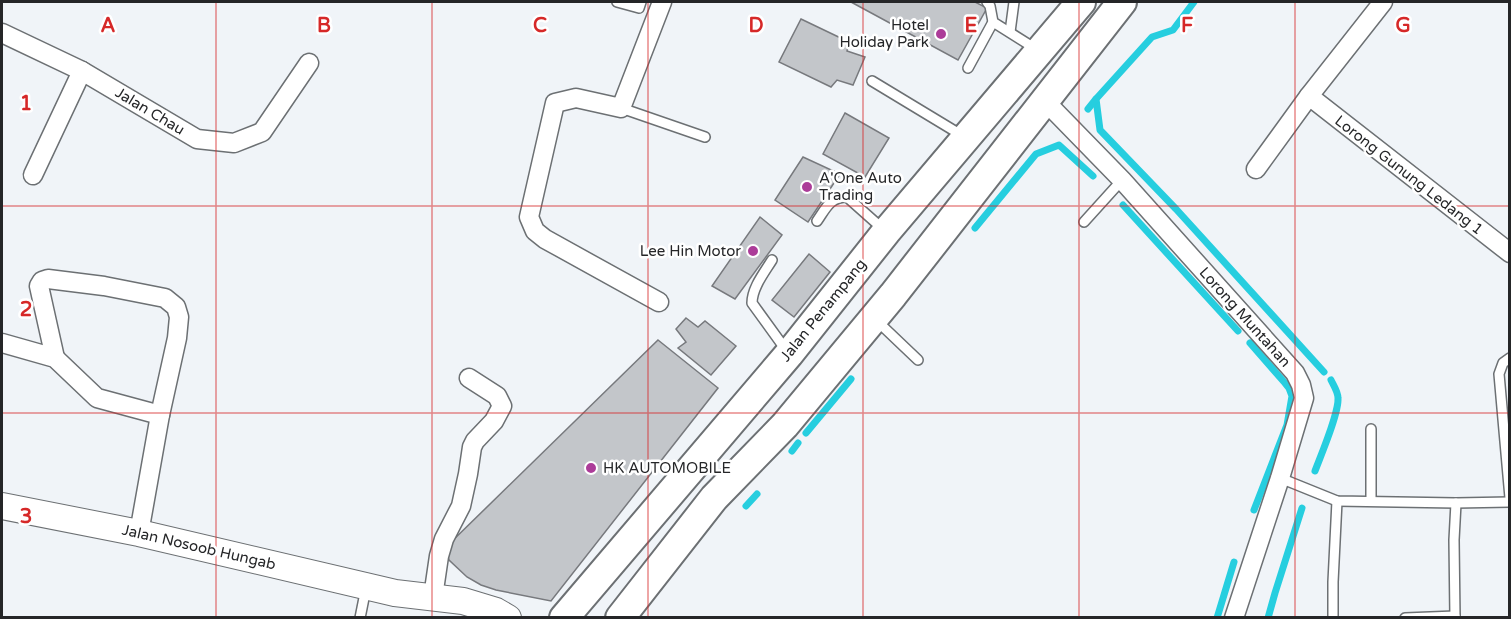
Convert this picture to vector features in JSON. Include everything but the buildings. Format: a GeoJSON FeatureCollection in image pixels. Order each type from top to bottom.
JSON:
{"type":"FeatureCollection","features":[{"type":"Feature","properties":{"kind":"main road","name":"Jalan Penampang"},"geometry":{"type":"LineString","coordinates":[[564,618],[789,354],[886,232],[1081,2]]}},
{"type":"Feature","properties":{"kind":"main road"},"geometry":{"type":"LineString","coordinates":[[620,618],[714,498],[785,425],[874,318],[1122,2]]}},
{"type":"Feature","properties":{"kind":"main road","name":"Jalan Nosoob Hungab"},"geometry":{"type":"LineString","coordinates":[[2,506],[139,533],[366,586],[438,608],[463,601],[501,611]]}},
{"type":"Feature","properties":{"kind":"street"},"geometry":{"type":"LineString","coordinates":[[659,302],[545,239],[535,231],[529,217],[555,103],[576,98],[621,108],[662,2]]}},
{"type":"Feature","properties":{"kind":"street"},"geometry":{"type":"LineString","coordinates":[[1256,169],[1309,96],[1383,2]]}},
{"type":"Feature","properties":{"kind":"street","name":"Jalan Chau"},"geometry":{"type":"LineString","coordinates":[[2,33],[82,71],[197,139],[234,143],[262,132],[309,63]]}},
{"type":"Feature","properties":{"kind":"street"},"geometry":{"type":"LineString","coordinates":[[33,175],[82,71]]}},
{"type":"Feature","properties":{"kind":"street","name":"Lorong Gunung Ledang 1"},"geometry":{"type":"LineString","coordinates":[[1309,96],[1509,253]]}},
{"type":"Feature","properties":{"kind":"street","name":"Lorong Muntahan"},"geometry":{"type":"LineString","coordinates":[[1044,100],[1122,180],[1295,373],[1301,386],[1304,398],[1281,478],[1234,618]]}},
{"type":"Feature","properties":{"kind":"street"},"geometry":{"type":"LineString","coordinates":[[55,358],[39,286],[42,281],[48,279],[104,286],[165,298],[176,307],[179,317],[177,338],[160,415],[139,533]]}},
{"type":"Feature","properties":{"kind":"street"},"geometry":{"type":"LineString","coordinates":[[2,342],[55,358],[97,398],[160,415]]}},
{"type":"Feature","properties":{"kind":"street"},"geometry":{"type":"LineString","coordinates":[[438,608],[439,556],[444,539],[461,506],[472,447],[494,421],[502,406],[498,396],[469,378]]}},
{"type":"Feature","properties":{"kind":"lane"},"geometry":{"type":"LineString","coordinates":[[617,2],[639,8],[641,2]]}},
{"type":"Feature","properties":{"kind":"lane"},"geometry":{"type":"LineString","coordinates":[[968,68],[993,22],[987,2]]}},
{"type":"Feature","properties":{"kind":"lane"},"geometry":{"type":"LineString","coordinates":[[1010,32],[1014,2]]}},
{"type":"Feature","properties":{"kind":"lane"},"geometry":{"type":"LineString","coordinates":[[993,22],[1040,52]]}},
{"type":"Feature","properties":{"kind":"lane"},"geometry":{"type":"LineString","coordinates":[[872,81],[966,137]]}},
{"type":"Feature","properties":{"kind":"lane"},"geometry":{"type":"LineString","coordinates":[[621,108],[705,137]]}},
{"type":"Feature","properties":{"kind":"lane"},"geometry":{"type":"LineString","coordinates":[[1084,222],[1122,180]]}},
{"type":"Feature","properties":{"kind":"lane"},"geometry":{"type":"LineString","coordinates":[[817,220],[830,202],[838,197],[847,197],[886,232]]}},
{"type":"Feature","properties":{"kind":"lane"},"geometry":{"type":"LineString","coordinates":[[772,260],[754,290],[752,303],[789,354]]}},
{"type":"Feature","properties":{"kind":"lane"},"geometry":{"type":"LineString","coordinates":[[874,318],[918,360]]}},
{"type":"Feature","properties":{"kind":"lane"},"geometry":{"type":"LineString","coordinates":[[1281,478],[1337,501],[1456,503],[1509,500],[1499,374],[1503,363],[1509,358]]}},
{"type":"Feature","properties":{"kind":"lane"},"geometry":{"type":"LineString","coordinates":[[1371,429],[1371,500]]}},
{"type":"Feature","properties":{"kind":"lane"},"geometry":{"type":"LineString","coordinates":[[1333,618],[1337,501]]}},
{"type":"Feature","properties":{"kind":"lane"},"geometry":{"type":"LineString","coordinates":[[1405,618],[1455,617],[1456,503]]}},
{"type":"Feature","properties":{"kind":"lane"},"geometry":{"type":"LineString","coordinates":[[360,618],[366,586]]}},
{"type":"Feature","properties":{"kind":"waterway"},"geometry":{"type":"LineString","coordinates":[[1194,2],[1173,30],[1152,37],[1096,99],[1100,130],[1176,209],[1324,372]]}},
{"type":"Feature","properties":{"kind":"waterway"},"geometry":{"type":"LineString","coordinates":[[1088,109],[1096,99]]}},
{"type":"Feature","properties":{"kind":"waterway"},"geometry":{"type":"LineString","coordinates":[[975,228],[1036,154],[1059,145],[1093,176]]}},
{"type":"Feature","properties":{"kind":"waterway"},"geometry":{"type":"LineString","coordinates":[[1123,205],[1238,331]]}},
{"type":"Feature","properties":{"kind":"waterway"},"geometry":{"type":"LineString","coordinates":[[1250,343],[1289,388],[1292,396],[1287,425],[1254,510]]}},
{"type":"Feature","properties":{"kind":"waterway"},"geometry":{"type":"LineString","coordinates":[[806,433],[851,379]]}},
{"type":"Feature","properties":{"kind":"waterway"},"geometry":{"type":"LineString","coordinates":[[1315,471],[1338,405],[1337,394],[1331,380]]}},
{"type":"Feature","properties":{"kind":"waterway"},"geometry":{"type":"LineString","coordinates":[[792,451],[798,443]]}},
{"type":"Feature","properties":{"kind":"waterway"},"geometry":{"type":"LineString","coordinates":[[746,506],[757,494]]}},
{"type":"Feature","properties":{"kind":"waterway"},"geometry":{"type":"LineString","coordinates":[[1268,618],[1302,508]]}},
{"type":"Feature","properties":{"kind":"waterway"},"geometry":{"type":"LineString","coordinates":[[1217,618],[1234,562]]}},
{"type":"Feature","properties":{"kind":"place","name":"Hotel Holiday Park"},"geometry":{"type":"Point","coordinates":[941,34]}},
{"type":"Feature","properties":{"kind":"place","name":"A'One Auto Trading"},"geometry":{"type":"Point","coordinates":[807,187]}},
{"type":"Feature","properties":{"kind":"place","name":"Lee Hin Motor"},"geometry":{"type":"Point","coordinates":[753,251]}},
{"type":"Feature","properties":{"kind":"place","name":"HK AUTOMOBILE"},"geometry":{"type":"Point","coordinates":[591,468]}}]}
